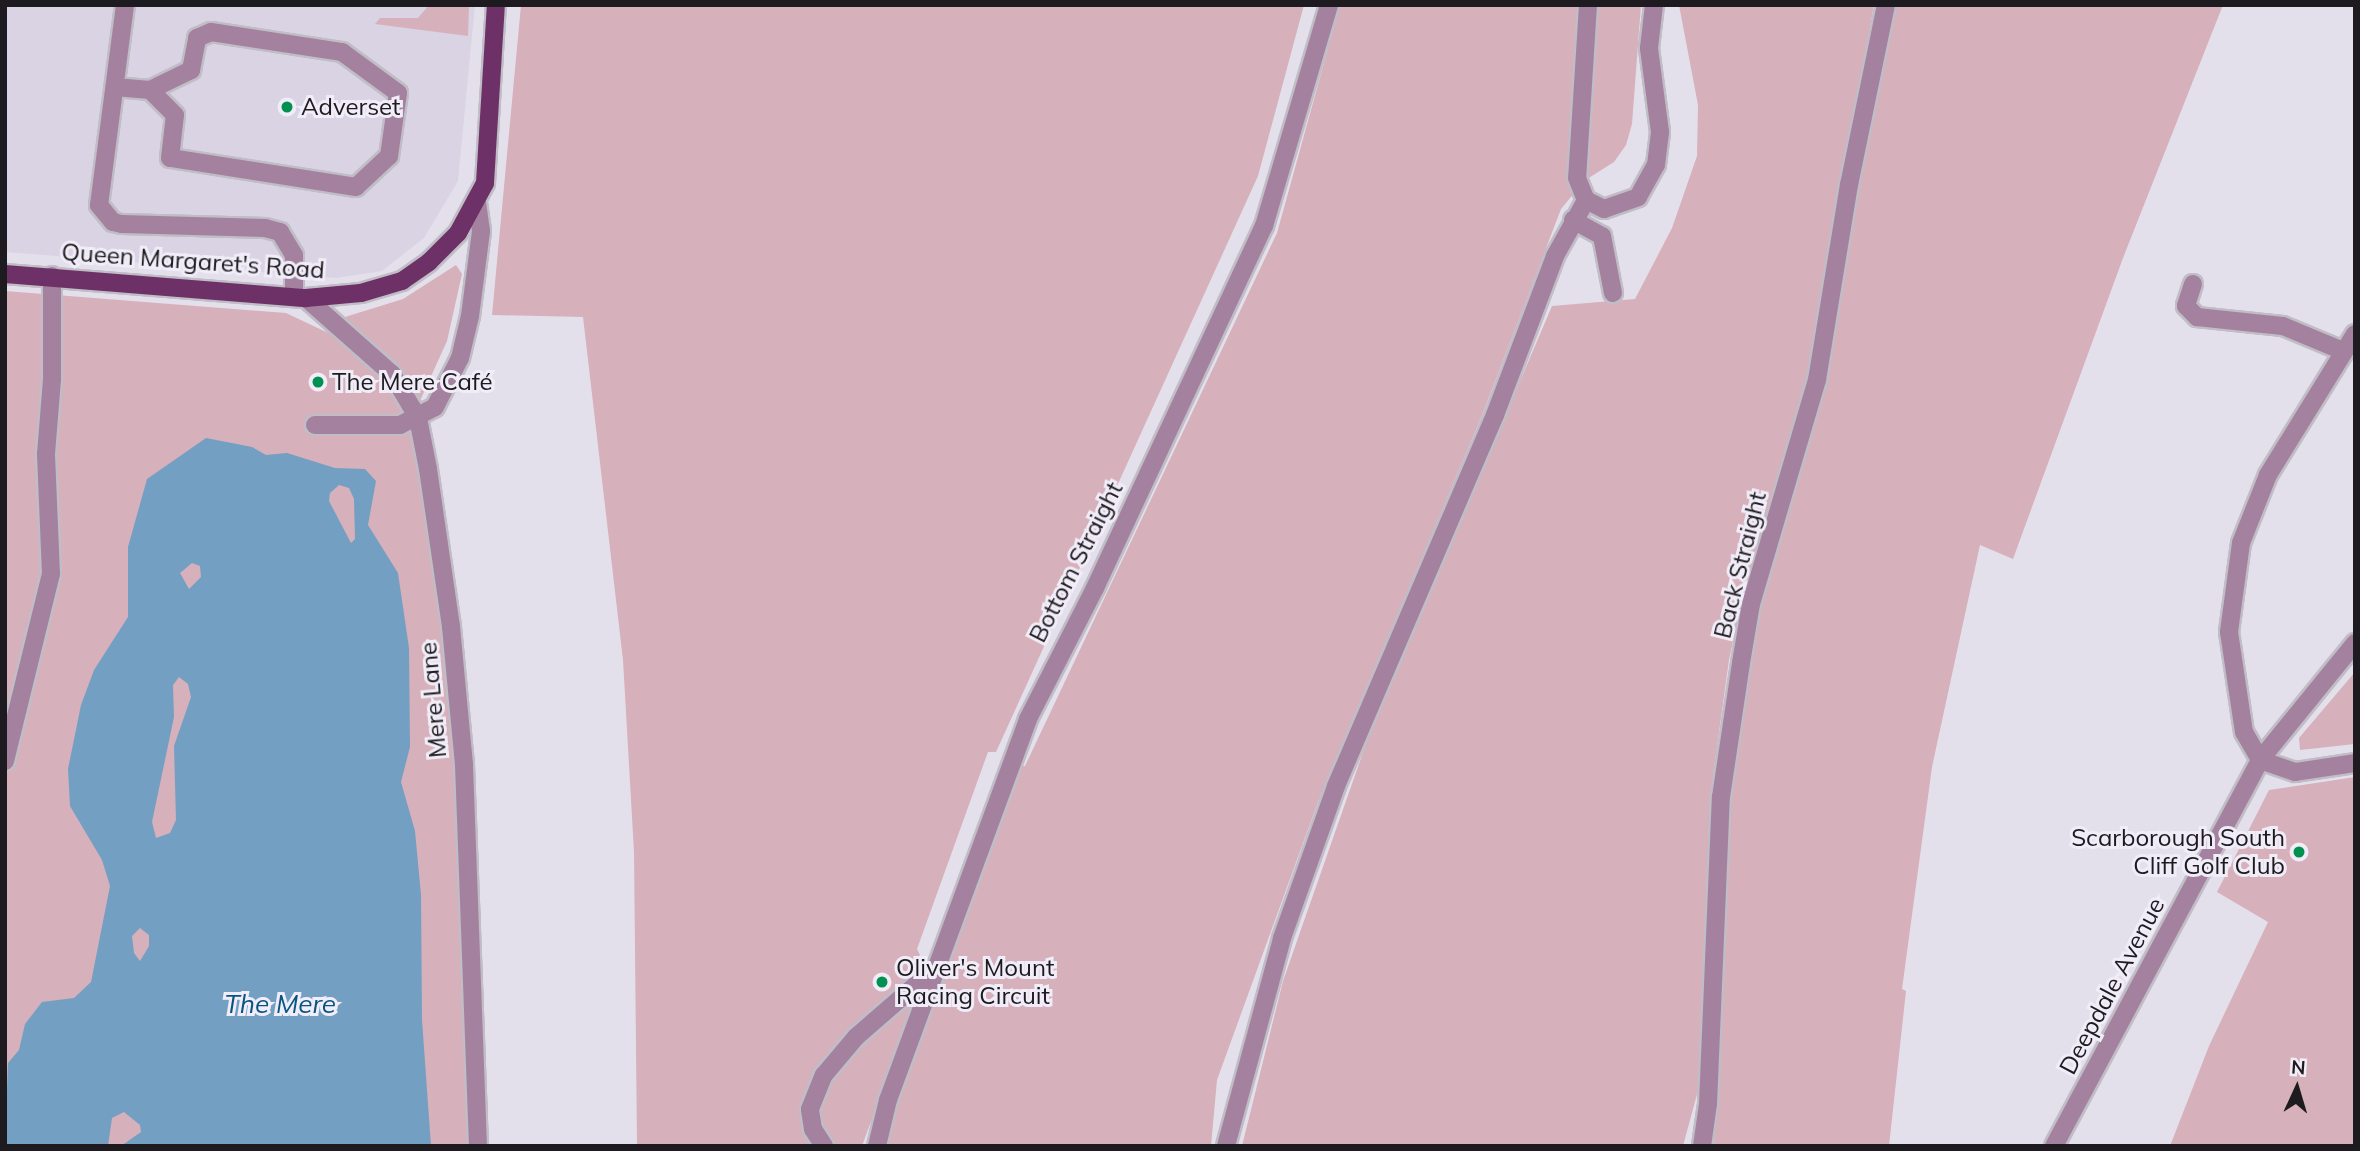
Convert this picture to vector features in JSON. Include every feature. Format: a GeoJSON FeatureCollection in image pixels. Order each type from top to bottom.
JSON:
{"type":"FeatureCollection","features":[{"type":"Feature","properties":{"kind":"main road","name":"Queen Margaret's Road"},"geometry":{"type":"LineString","coordinates":[[5,274],[300,298],[361,293],[402,281],[429,262],[458,233],[477,203],[489,157],[496,5]]}},
{"type":"Feature","properties":{"kind":"street"},"geometry":{"type":"LineString","coordinates":[[125,5],[98,190],[104,213],[122,224],[265,228],[280,232],[294,255],[300,298]]}},
{"type":"Feature","properties":{"kind":"street","name":"Bottom Straight"},"geometry":{"type":"LineString","coordinates":[[877,1146],[888,1100],[1048,673],[1095,587],[1264,226],[1329,5]]}},
{"type":"Feature","properties":{"kind":"street"},"geometry":{"type":"LineString","coordinates":[[1588,5],[1577,178],[1586,200],[1604,209],[1616,208],[1638,197],[1652,178],[1660,132],[1649,48],[1654,5]]}},
{"type":"Feature","properties":{"kind":"street","name":"Back Straight"},"geometry":{"type":"LineString","coordinates":[[1702,1146],[1708,1104],[1721,797],[1741,663],[1751,604],[1817,380],[1886,5]]}},
{"type":"Feature","properties":{"kind":"street"},"geometry":{"type":"LineString","coordinates":[[115,87],[150,90],[191,70],[197,38],[212,32],[342,52],[398,93],[389,156],[356,187],[170,159],[175,115],[150,90]]}},
{"type":"Feature","properties":{"kind":"street"},"geometry":{"type":"LineString","coordinates":[[1226,1146],[1282,938],[1336,786],[1573,220],[1586,200]]}},
{"type":"Feature","properties":{"kind":"street"},"geometry":{"type":"LineString","coordinates":[[314,425],[390,426],[418,418],[435,407],[460,358],[478,263],[481,231],[477,203]]}},
{"type":"Feature","properties":{"kind":"street"},"geometry":{"type":"LineString","coordinates":[[1573,220],[1602,236],[1612,293]]}},
{"type":"Feature","properties":{"kind":"street"},"geometry":{"type":"LineString","coordinates":[[5,761],[51,574],[46,454],[52,379],[52,276]]}},
{"type":"Feature","properties":{"kind":"street"},"geometry":{"type":"LineString","coordinates":[[2193,284],[2187,310],[2197,317],[2283,326],[2343,351]]}},
{"type":"Feature","properties":{"kind":"street","name":"Mere Lane"},"geometry":{"type":"LineString","coordinates":[[300,298],[372,352],[392,374],[418,418],[451,627],[464,765],[478,1146]]}},
{"type":"Feature","properties":{"kind":"street"},"geometry":{"type":"LineString","coordinates":[[2355,334],[2268,475],[2241,543],[2229,632],[2244,732],[2260,760],[2295,772],[2355,763]]}},
{"type":"Feature","properties":{"kind":"street","name":"Deepdale Avenue"},"geometry":{"type":"LineString","coordinates":[[2054,1146],[2260,760],[2355,643]]}},
{"type":"Feature","properties":{"kind":"street"},"geometry":{"type":"LineString","coordinates":[[824,1146],[813,1129],[810,1109],[824,1074],[856,1037],[936,968]]}},
{"type":"Feature","properties":{"kind":"shaded area"},"geometry":{"type":"Polygon","coordinates":[[[5,5],[475,5],[458,181],[424,238],[382,271],[336,278],[5,252],[5,5]]]}},
{"type":"Feature","properties":{"kind":"shaded area"},"geometry":{"type":"Polygon","coordinates":[[[429,5],[469,5],[468,36],[375,24],[380,18],[418,18],[429,5]]]}},
{"type":"Feature","properties":{"kind":"shaded area"},"geometry":{"type":"Polygon","coordinates":[[[521,5],[1304,5],[1258,176],[996,752],[988,752],[917,949],[920,955],[913,961],[919,991],[862,1146],[637,1146],[634,852],[623,660],[583,317],[492,315],[521,5]]]}},
{"type":"Feature","properties":{"kind":"shaded area"},"geometry":{"type":"Polygon","coordinates":[[[1340,5],[1641,5],[1632,124],[1626,145],[1614,162],[1584,181],[1561,209],[1483,413],[1318,802],[1217,1080],[1211,1146],[888,1146],[904,1081],[1017,766],[1025,766],[1277,233],[1340,5]]]}},
{"type":"Feature","properties":{"kind":"shaded area"},"geometry":{"type":"Polygon","coordinates":[[[1679,5],[1874,5],[1806,379],[1743,595],[1729,660],[1710,798],[1699,1087],[1683,1146],[1242,1146],[1283,981],[1367,741],[1552,306],[1635,299],[1672,228],[1697,156],[1698,105],[1679,5]]]}},
{"type":"Feature","properties":{"kind":"shaded area"},"geometry":{"type":"Polygon","coordinates":[[[1894,5],[2223,5],[2123,258],[2013,559],[1980,545],[1932,767],[1902,989],[1906,991],[1889,1146],[1714,1146],[1727,799],[1759,604],[1856,193],[1894,5]]]}},
{"type":"Feature","properties":{"kind":"shaded area"},"geometry":{"type":"Polygon","coordinates":[[[456,265],[462,274],[447,341],[419,403],[403,376],[345,317],[403,299],[456,265]]]}},
{"type":"Feature","properties":{"kind":"shaded area"},"geometry":{"type":"Polygon","coordinates":[[[5,291],[286,313],[341,339],[381,375],[406,413],[432,530],[454,710],[474,1146],[5,1146],[5,291]]]}},
{"type":"Feature","properties":{"kind":"shaded area"},"geometry":{"type":"Polygon","coordinates":[[[2355,672],[2355,744],[2300,750],[2299,738],[2355,672]]]}},
{"type":"Feature","properties":{"kind":"shaded area","name":"Scarborough South Cliff Golf Club"},"geometry":{"type":"Polygon","coordinates":[[[2355,777],[2355,1146],[2170,1146],[2209,1046],[2268,922],[2217,892],[2269,790],[2355,777]]]}},
{"type":"Feature","properties":{"kind":"water","name":"The Mere"},"geometry":{"type":"Polygon","coordinates":[[[206,438],[252,447],[266,455],[287,453],[335,468],[365,469],[376,481],[368,525],[398,573],[409,648],[410,747],[401,782],[415,831],[421,895],[422,1020],[431,1146],[121,1146],[141,1132],[140,1125],[124,1112],[112,1118],[108,1146],[5,1146],[8,1063],[19,1050],[25,1024],[42,1002],[74,998],[91,982],[110,886],[102,860],[70,806],[68,769],[81,705],[94,670],[128,617],[128,547],[147,479],[206,438]],[[339,485],[330,493],[329,501],[351,543],[355,539],[354,499],[349,488],[339,485]],[[192,563],[180,573],[189,589],[201,577],[200,566],[192,563]],[[179,677],[173,685],[174,717],[152,822],[156,838],[170,833],[176,820],[174,746],[191,697],[188,684],[179,677]],[[140,928],[132,936],[134,953],[140,961],[149,946],[149,935],[140,928]]]}},
{"type":"Feature","properties":{"kind":"place","name":"Adverset"},"geometry":{"type":"Point","coordinates":[287,107]}},
{"type":"Feature","properties":{"kind":"place","name":"The Mere Café"},"geometry":{"type":"Point","coordinates":[318,382]}},
{"type":"Feature","properties":{"kind":"place","name":"Scarborough South Cliff Golf Club"},"geometry":{"type":"Point","coordinates":[2299,852]}},
{"type":"Feature","properties":{"kind":"place","name":"Oliver's Mount Racing Circuit"},"geometry":{"type":"Point","coordinates":[882,982]}}]}
